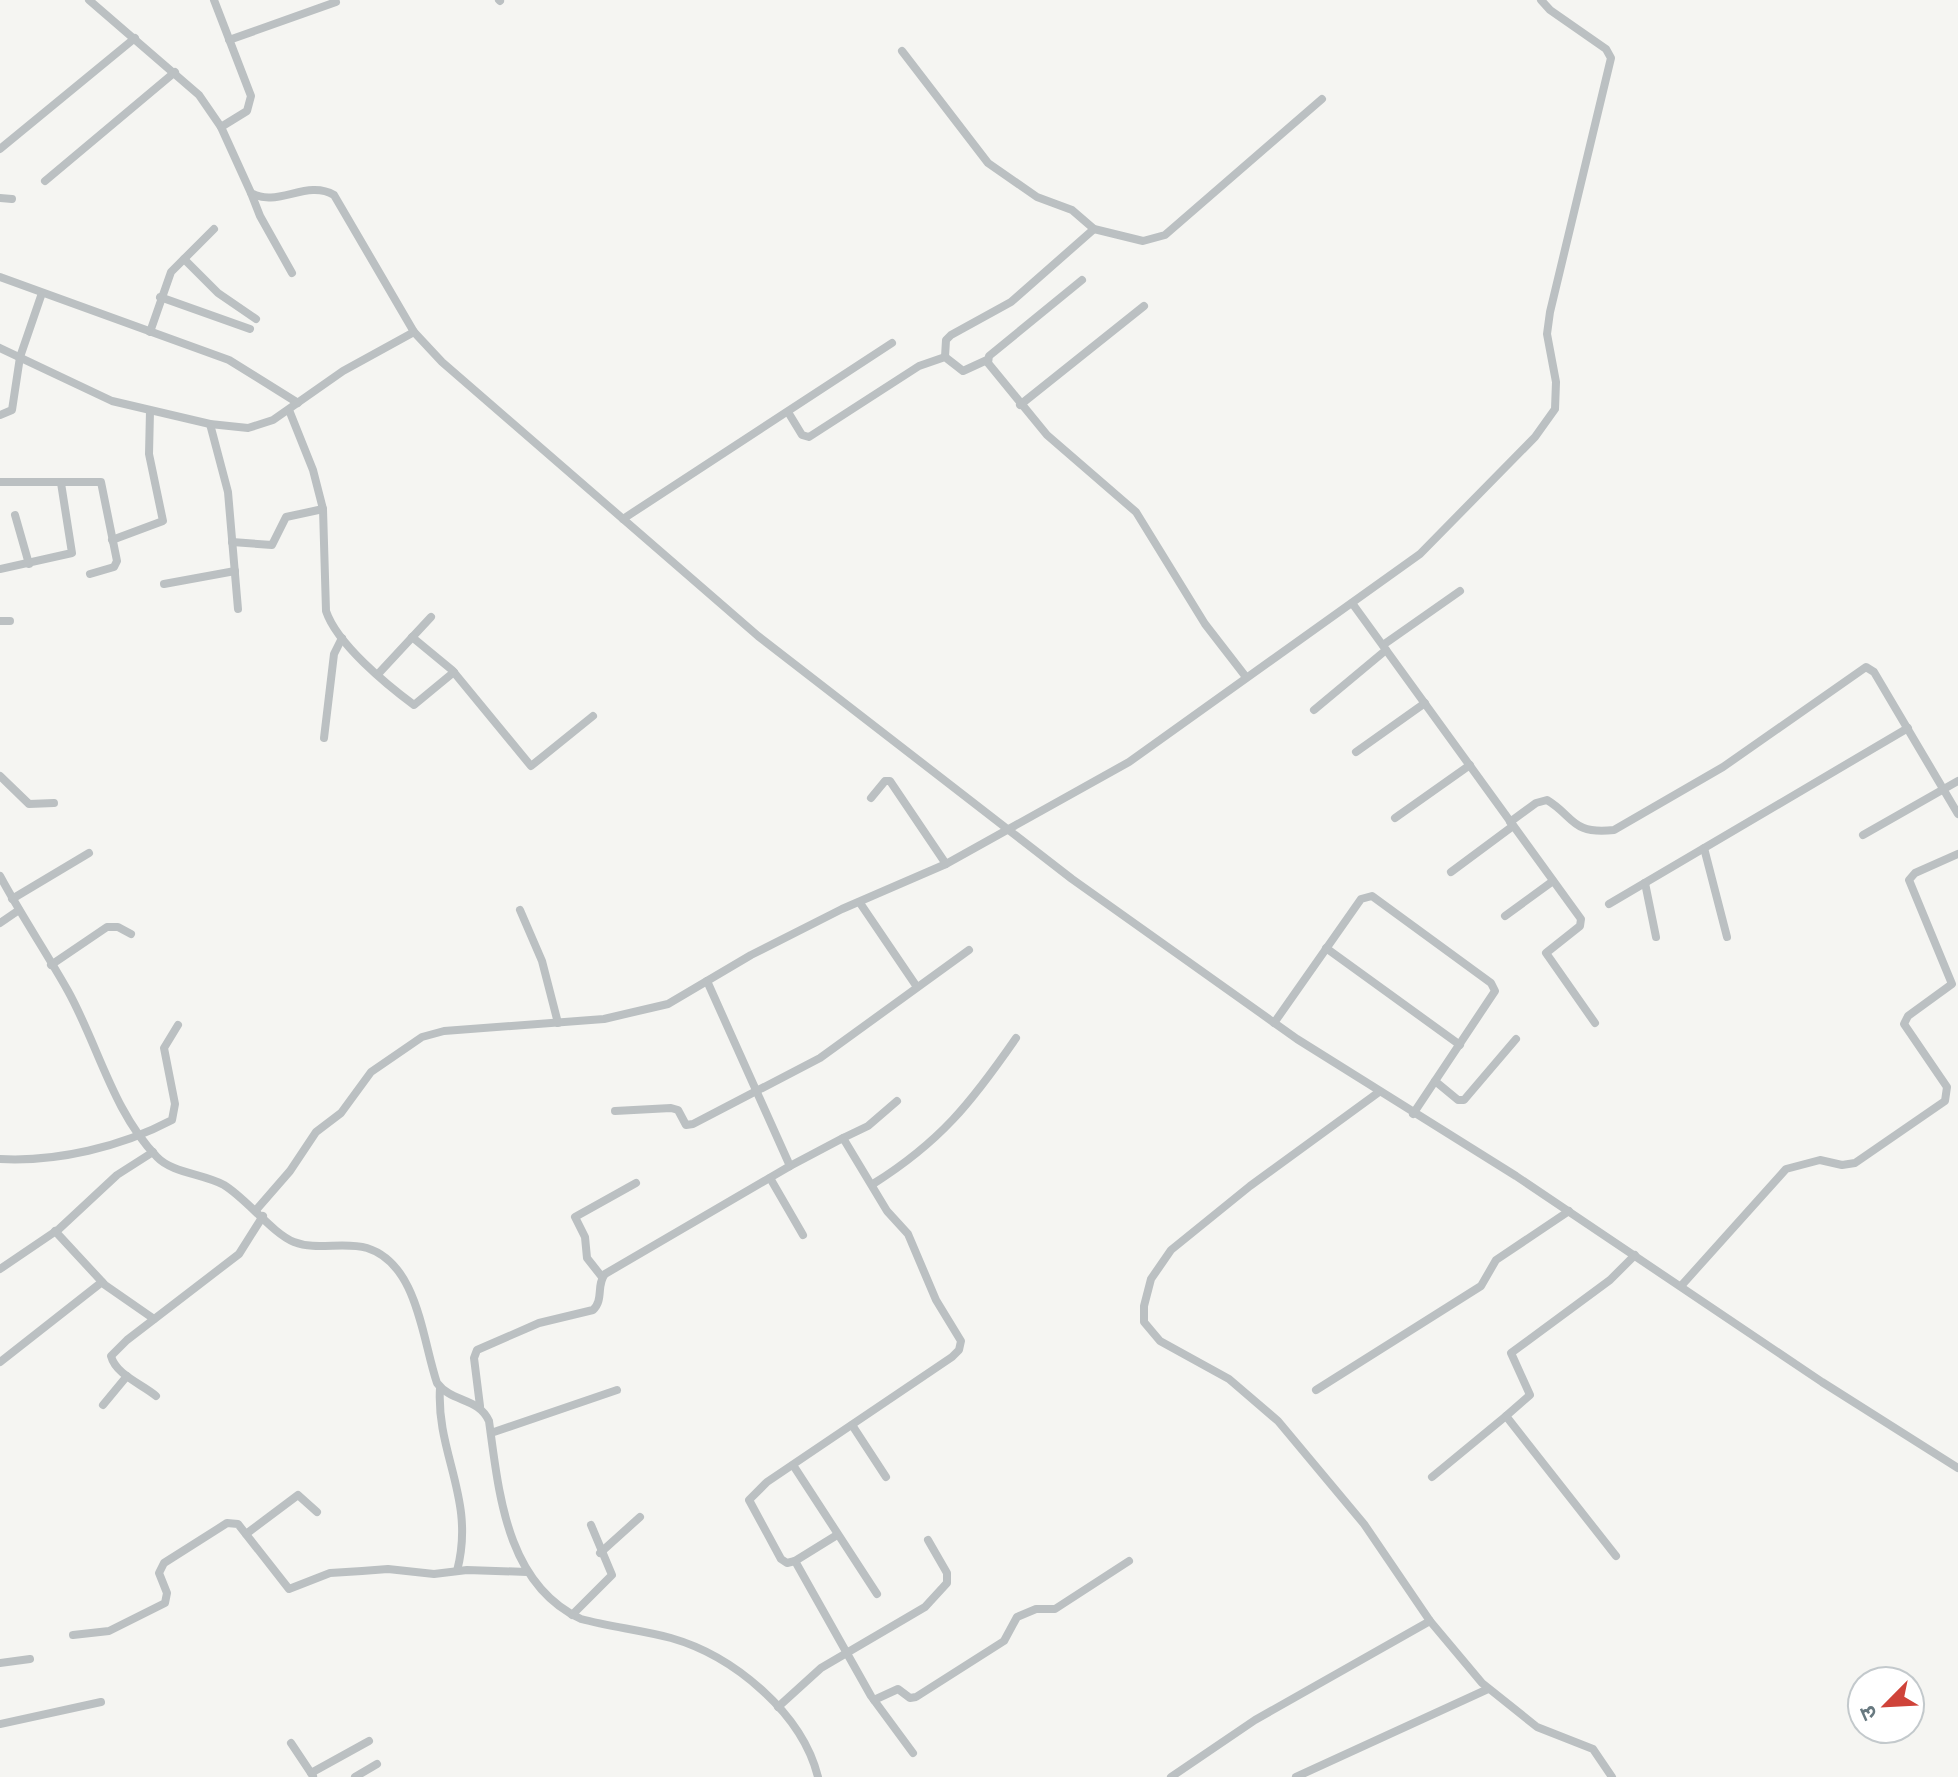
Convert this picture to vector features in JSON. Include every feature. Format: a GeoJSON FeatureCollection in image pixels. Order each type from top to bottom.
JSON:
{"type":"FeatureCollection","features":[{"type":"Feature","properties":{"kind":"street"},"geometry":{"type":"LineString","coordinates":[[89,0],[199,95],[221,127],[260,216],[292,273]]}},
{"type":"Feature","properties":{"kind":"street"},"geometry":{"type":"LineString","coordinates":[[214,0],[251,96],[251,105],[240,117],[221,127]]}},
{"type":"Feature","properties":{"kind":"street"},"geometry":{"type":"LineString","coordinates":[[156,1396],[127,1376],[113,1363],[111,1356],[239,1254],[260,1213],[316,1132],[337,1115],[371,1072],[422,1037],[444,1031],[558,1023],[636,1013],[668,1004],[751,955],[946,864],[1129,762],[1420,554],[1526,447],[1555,409],[1556,382],[1547,334],[1550,312],[1611,63],[1606,49],[1550,10],[1541,0]]}},
{"type":"Feature","properties":{"kind":"street"},"geometry":{"type":"LineString","coordinates":[[229,40],[336,2]]}},
{"type":"Feature","properties":{"kind":"street"},"geometry":{"type":"LineString","coordinates":[[0,149],[135,38]]}},
{"type":"Feature","properties":{"kind":"street"},"geometry":{"type":"LineString","coordinates":[[902,51],[988,163],[1037,197],[1072,210],[1094,229],[1143,241],[1165,235],[1322,99]]}},
{"type":"Feature","properties":{"kind":"street"},"geometry":{"type":"LineString","coordinates":[[45,181],[175,72]]}},
{"type":"Feature","properties":{"kind":"street"},"geometry":{"type":"LineString","coordinates":[[251,193],[267,197],[324,189],[334,195],[414,332],[487,404],[758,636],[1008,830],[1274,1023],[1569,1211],[1958,1468]]}},
{"type":"Feature","properties":{"kind":"street"},"geometry":{"type":"LineString","coordinates":[[0,198],[12,199]]}},
{"type":"Feature","properties":{"kind":"street"},"geometry":{"type":"LineString","coordinates":[[150,332],[171,272],[214,229]]}},
{"type":"Feature","properties":{"kind":"street"},"geometry":{"type":"LineString","coordinates":[[945,357],[946,340],[951,335],[1011,302],[1094,229]]}},
{"type":"Feature","properties":{"kind":"street"},"geometry":{"type":"LineString","coordinates":[[184,259],[218,293],[256,319]]}},
{"type":"Feature","properties":{"kind":"street"},"geometry":{"type":"LineString","coordinates":[[0,277],[229,360],[298,403]]}},
{"type":"Feature","properties":{"kind":"street"},"geometry":{"type":"LineString","coordinates":[[945,357],[963,371],[987,360],[1082,280]]}},
{"type":"Feature","properties":{"kind":"street"},"geometry":{"type":"LineString","coordinates":[[0,415],[12,410],[20,357],[42,293]]}},
{"type":"Feature","properties":{"kind":"street"},"geometry":{"type":"LineString","coordinates":[[160,297],[250,329]]}},
{"type":"Feature","properties":{"kind":"street"},"geometry":{"type":"LineString","coordinates":[[1020,405],[1144,306]]}},
{"type":"Feature","properties":{"kind":"street"},"geometry":{"type":"LineString","coordinates":[[0,348],[88,393],[150,411],[210,424],[248,428],[261,425],[289,410],[343,371],[414,332]]}},
{"type":"Feature","properties":{"kind":"street"},"geometry":{"type":"LineString","coordinates":[[623,519],[892,343]]}},
{"type":"Feature","properties":{"kind":"street"},"geometry":{"type":"LineString","coordinates":[[788,412],[802,435],[809,437],[919,366],[945,357]]}},
{"type":"Feature","properties":{"kind":"street"},"geometry":{"type":"LineString","coordinates":[[987,360],[1047,435],[1136,512],[1205,624],[1246,677]]}},
{"type":"Feature","properties":{"kind":"street"},"geometry":{"type":"LineString","coordinates":[[289,410],[313,470],[323,509],[326,611],[342,638],[414,705],[454,672]]}},
{"type":"Feature","properties":{"kind":"street"},"geometry":{"type":"LineString","coordinates":[[112,540],[163,521],[149,454],[150,411]]}},
{"type":"Feature","properties":{"kind":"street"},"geometry":{"type":"LineString","coordinates":[[210,424],[228,492],[238,609]]}},
{"type":"Feature","properties":{"kind":"street"},"geometry":{"type":"LineString","coordinates":[[0,482],[101,482],[116,565],[90,574]]}},
{"type":"Feature","properties":{"kind":"street"},"geometry":{"type":"LineString","coordinates":[[0,569],[72,553],[61,483]]}},
{"type":"Feature","properties":{"kind":"street"},"geometry":{"type":"LineString","coordinates":[[232,542],[272,545],[286,517],[323,509]]}},
{"type":"Feature","properties":{"kind":"street"},"geometry":{"type":"LineString","coordinates":[[15,515],[29,564]]}},
{"type":"Feature","properties":{"kind":"street"},"geometry":{"type":"LineString","coordinates":[[164,584],[235,571]]}},
{"type":"Feature","properties":{"kind":"street"},"geometry":{"type":"LineString","coordinates":[[1314,710],[1385,648],[1460,591]]}},
{"type":"Feature","properties":{"kind":"street"},"geometry":{"type":"LineString","coordinates":[[1352,603],[1582,924],[1548,948],[1546,953],[1595,1023]]}},
{"type":"Feature","properties":{"kind":"street"},"geometry":{"type":"LineString","coordinates":[[379,673],[431,617]]}},
{"type":"Feature","properties":{"kind":"street"},"geometry":{"type":"LineString","coordinates":[[412,637],[454,672],[531,766],[593,716]]}},
{"type":"Feature","properties":{"kind":"street"},"geometry":{"type":"LineString","coordinates":[[324,738],[334,654],[342,638]]}},
{"type":"Feature","properties":{"kind":"street"},"geometry":{"type":"LineString","coordinates":[[1451,872],[1536,803],[1547,800],[1574,824],[1593,830],[1614,830],[1723,767],[1862,667],[1874,672],[1958,814]]}},
{"type":"Feature","properties":{"kind":"street"},"geometry":{"type":"LineString","coordinates":[[1356,752],[1425,703]]}},
{"type":"Feature","properties":{"kind":"street"},"geometry":{"type":"LineString","coordinates":[[1609,904],[1908,728]]}},
{"type":"Feature","properties":{"kind":"street"},"geometry":{"type":"LineString","coordinates":[[1395,818],[1470,765]]}},
{"type":"Feature","properties":{"kind":"street"},"geometry":{"type":"LineString","coordinates":[[0,776],[29,804],[54,803]]}},
{"type":"Feature","properties":{"kind":"street"},"geometry":{"type":"LineString","coordinates":[[871,798],[885,781],[890,781],[946,864]]}},
{"type":"Feature","properties":{"kind":"street"},"geometry":{"type":"LineString","coordinates":[[1863,835],[1958,781]]}},
{"type":"Feature","properties":{"kind":"street"},"geometry":{"type":"LineString","coordinates":[[1704,848],[1727,937]]}},
{"type":"Feature","properties":{"kind":"street"},"geometry":{"type":"LineString","coordinates":[[12,899],[89,853]]}},
{"type":"Feature","properties":{"kind":"street"},"geometry":{"type":"LineString","coordinates":[[1681,1286],[1786,1169],[1820,1160],[1842,1165],[1855,1163],[1945,1101],[1947,1087],[1904,1024],[1908,1016],[1952,984],[1909,880],[1915,873],[1958,854]]}},
{"type":"Feature","properties":{"kind":"street"},"geometry":{"type":"LineString","coordinates":[[0,876],[68,990],[119,1103],[165,1164],[210,1178],[260,1213],[286,1238],[298,1244],[350,1245],[386,1257],[416,1307],[441,1387],[441,1416],[463,1512],[464,1533],[457,1571]]}},
{"type":"Feature","properties":{"kind":"street"},"geometry":{"type":"LineString","coordinates":[[1505,916],[1553,881]]}},
{"type":"Feature","properties":{"kind":"street"},"geometry":{"type":"LineString","coordinates":[[1645,883],[1656,937]]}},
{"type":"Feature","properties":{"kind":"street"},"geometry":{"type":"LineString","coordinates":[[1274,1023],[1361,899],[1372,896],[1494,988],[1494,995],[1413,1114]]}},
{"type":"Feature","properties":{"kind":"street"},"geometry":{"type":"LineString","coordinates":[[860,903],[917,987]]}},
{"type":"Feature","properties":{"kind":"street"},"geometry":{"type":"LineString","coordinates":[[0,923],[19,910]]}},
{"type":"Feature","properties":{"kind":"street"},"geometry":{"type":"LineString","coordinates":[[520,910],[542,961],[558,1023]]}},
{"type":"Feature","properties":{"kind":"street"},"geometry":{"type":"LineString","coordinates":[[51,965],[107,927],[118,927],[131,934]]}},
{"type":"Feature","properties":{"kind":"street"},"geometry":{"type":"LineString","coordinates":[[1326,948],[1460,1045]]}},
{"type":"Feature","properties":{"kind":"street"},"geometry":{"type":"LineString","coordinates":[[615,1111],[671,1108],[689,1125],[830,1051],[969,950]]}},
{"type":"Feature","properties":{"kind":"street"},"geometry":{"type":"LineString","coordinates":[[707,981],[790,1166]]}},
{"type":"Feature","properties":{"kind":"street"},"geometry":{"type":"LineString","coordinates":[[0,1159],[52,1157],[108,1145],[175,1118],[164,1048],[178,1025]]}},
{"type":"Feature","properties":{"kind":"street"},"geometry":{"type":"LineString","coordinates":[[873,1184],[930,1145],[951,1125],[1016,1038]]}},
{"type":"Feature","properties":{"kind":"street"},"geometry":{"type":"LineString","coordinates":[[1435,1081],[1458,1100],[1464,1100],[1516,1039]]}},
{"type":"Feature","properties":{"kind":"street"},"geometry":{"type":"LineString","coordinates":[[1379,1092],[1250,1186],[1171,1250],[1151,1279],[1144,1306],[1144,1322],[1160,1341],[1229,1379],[1278,1421],[1364,1524],[1430,1621],[1488,1689],[1537,1727],[1593,1749],[1612,1777]]}},
{"type":"Feature","properties":{"kind":"street"},"geometry":{"type":"LineString","coordinates":[[602,1277],[790,1166],[868,1126],[897,1101]]}},
{"type":"Feature","properties":{"kind":"street"},"geometry":{"type":"LineString","coordinates":[[837,1535],[787,1563],[781,1559],[749,1500],[759,1487],[952,1357],[961,1346],[936,1300],[912,1240],[887,1211],[843,1138]]}},
{"type":"Feature","properties":{"kind":"street"},"geometry":{"type":"LineString","coordinates":[[0,1269],[55,1231],[117,1175],[153,1152]]}},
{"type":"Feature","properties":{"kind":"street"},"geometry":{"type":"LineString","coordinates":[[770,1178],[803,1235]]}},
{"type":"Feature","properties":{"kind":"street"},"geometry":{"type":"LineString","coordinates":[[636,1183],[576,1215],[585,1237],[587,1258],[602,1277],[600,1300],[593,1310],[539,1323],[477,1350],[474,1358],[480,1406],[489,1421],[507,1527],[527,1572],[544,1592],[572,1615],[674,1639],[701,1650],[778,1707],[803,1739],[818,1777]]}},
{"type":"Feature","properties":{"kind":"street"},"geometry":{"type":"LineString","coordinates":[[1316,1390],[1481,1286],[1496,1260],[1569,1211]]}},
{"type":"Feature","properties":{"kind":"street"},"geometry":{"type":"LineString","coordinates":[[55,1231],[102,1282],[154,1319]]}},
{"type":"Feature","properties":{"kind":"street"},"geometry":{"type":"LineString","coordinates":[[1432,1477],[1530,1395],[1511,1353],[1610,1280],[1635,1255]]}},
{"type":"Feature","properties":{"kind":"street"},"geometry":{"type":"LineString","coordinates":[[0,1362],[102,1282]]}},
{"type":"Feature","properties":{"kind":"street"},"geometry":{"type":"LineString","coordinates":[[103,1405],[127,1376]]}},
{"type":"Feature","properties":{"kind":"street"},"geometry":{"type":"LineString","coordinates":[[441,1387],[454,1397],[480,1406]]}},
{"type":"Feature","properties":{"kind":"street"},"geometry":{"type":"LineString","coordinates":[[491,1433],[617,1390]]}},
{"type":"Feature","properties":{"kind":"street"},"geometry":{"type":"LineString","coordinates":[[1506,1416],[1616,1556]]}},
{"type":"Feature","properties":{"kind":"street"},"geometry":{"type":"LineString","coordinates":[[852,1425],[886,1477]]}},
{"type":"Feature","properties":{"kind":"street"},"geometry":{"type":"LineString","coordinates":[[793,1465],[877,1594]]}},
{"type":"Feature","properties":{"kind":"street"},"geometry":{"type":"LineString","coordinates":[[246,1534],[294,1497],[303,1497],[317,1512]]}},
{"type":"Feature","properties":{"kind":"street"},"geometry":{"type":"LineString","coordinates":[[600,1553],[640,1517]]}},
{"type":"Feature","properties":{"kind":"street"},"geometry":{"type":"LineString","coordinates":[[73,1635],[109,1631],[165,1603],[167,1593],[160,1568],[190,1544],[227,1523],[238,1524],[291,1589],[330,1573],[388,1569],[434,1574],[457,1571],[527,1572]]}},
{"type":"Feature","properties":{"kind":"street"},"geometry":{"type":"LineString","coordinates":[[572,1615],[612,1575],[600,1553],[591,1525]]}},
{"type":"Feature","properties":{"kind":"street"},"geometry":{"type":"LineString","coordinates":[[778,1707],[815,1673],[845,1652],[925,1607],[947,1583],[947,1573],[928,1540]]}},
{"type":"Feature","properties":{"kind":"street"},"geometry":{"type":"LineString","coordinates":[[795,1561],[874,1700],[913,1753]]}},
{"type":"Feature","properties":{"kind":"street"},"geometry":{"type":"LineString","coordinates":[[874,1700],[898,1689],[910,1698],[916,1697],[1004,1641],[1017,1617],[1036,1609],[1055,1609],[1129,1561]]}},
{"type":"Feature","properties":{"kind":"street"},"geometry":{"type":"LineString","coordinates":[[1176,1775],[1255,1720],[1430,1621]]}},
{"type":"Feature","properties":{"kind":"street"},"geometry":{"type":"LineString","coordinates":[[0,1663],[30,1659]]}},
{"type":"Feature","properties":{"kind":"street"},"geometry":{"type":"LineString","coordinates":[[1296,1777],[1488,1689]]}},
{"type":"Feature","properties":{"kind":"street"},"geometry":{"type":"LineString","coordinates":[[0,1724],[101,1702]]}},
{"type":"Feature","properties":{"kind":"street"},"geometry":{"type":"LineString","coordinates":[[291,1743],[312,1775],[369,1741]]}},
{"type":"Feature","properties":{"kind":"street"},"geometry":{"type":"LineString","coordinates":[[355,1777],[377,1764]]}}]}
